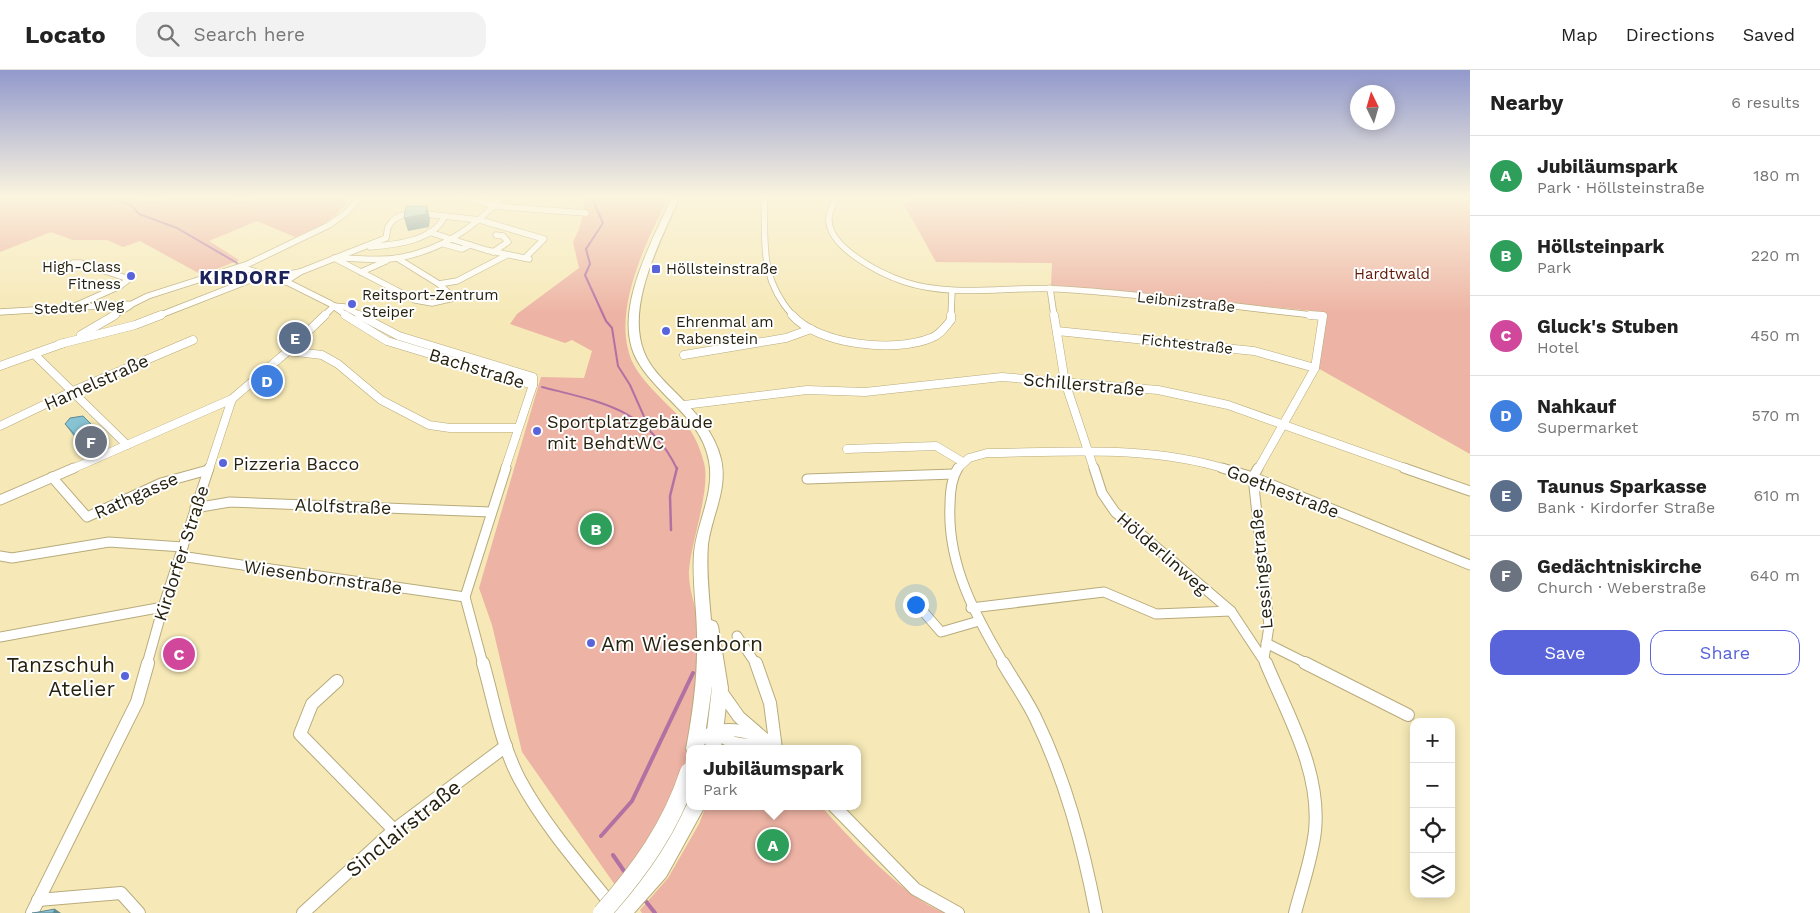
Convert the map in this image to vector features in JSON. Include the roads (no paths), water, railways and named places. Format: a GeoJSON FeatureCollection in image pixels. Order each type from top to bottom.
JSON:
{"type":"FeatureCollection","features":[{"type":"Feature","properties":{"kind":"street","name":"Stedter Weg"},"geometry":{"type":"LineString","coordinates":[[0,312],[132,304],[157,293],[241,267],[307,235]]}},
{"type":"Feature","properties":{"kind":"street"},"geometry":{"type":"LineString","coordinates":[[285,282],[300,272],[386,238],[387,235]]}},
{"type":"Feature","properties":{"kind":"street"},"geometry":{"type":"LineString","coordinates":[[363,247],[385,246],[420,235]]}},
{"type":"Feature","properties":{"kind":"street"},"geometry":{"type":"LineString","coordinates":[[441,235],[493,252],[527,259],[544,239],[532,235]]}},
{"type":"Feature","properties":{"kind":"street"},"geometry":{"type":"LineString","coordinates":[[361,272],[388,260],[408,256],[444,244],[459,235]]}},
{"type":"Feature","properties":{"kind":"street"},"geometry":{"type":"LineString","coordinates":[[493,252],[508,242],[501,235]]}},
{"type":"Feature","properties":{"kind":"street"},"geometry":{"type":"LineString","coordinates":[[660,235],[645,272],[634,331],[637,347],[644,362],[655,377],[699,421],[715,459],[717,476],[714,505],[702,540],[700,572],[705,645],[704,692],[695,745]]}},
{"type":"Feature","properties":{"kind":"street"},"geometry":{"type":"LineString","coordinates":[[763,235],[762,255],[769,276],[784,303],[798,321],[811,329],[836,338],[865,344],[911,344],[939,334],[951,320],[952,291]]}},
{"type":"Feature","properties":{"kind":"street","name":"Leibnizstraße"},"geometry":{"type":"LineString","coordinates":[[835,235],[842,246],[862,262],[888,276],[920,286],[952,291],[1050,288],[1323,316],[1315,368]]}},
{"type":"Feature","properties":{"kind":"street"},"geometry":{"type":"LineString","coordinates":[[407,240],[414,245],[408,256]]}},
{"type":"Feature","properties":{"kind":"street"},"geometry":{"type":"LineString","coordinates":[[444,244],[462,249],[470,245]]}},
{"type":"Feature","properties":{"kind":"street"},"geometry":{"type":"LineString","coordinates":[[439,284],[457,281],[507,255]]}},
{"type":"Feature","properties":{"kind":"street"},"geometry":{"type":"LineString","coordinates":[[334,258],[388,260]]}},
{"type":"Feature","properties":{"kind":"street"},"geometry":{"type":"LineString","coordinates":[[334,258],[377,282],[423,302],[432,303],[454,298],[439,284],[397,258]]}},
{"type":"Feature","properties":{"kind":"street"},"geometry":{"type":"LineString","coordinates":[[73,263],[81,263],[129,279],[124,285],[88,298],[74,307]]}},
{"type":"Feature","properties":{"kind":"street","name":"Bachstraße"},"geometry":{"type":"LineString","coordinates":[[241,267],[285,282],[334,306],[337,310],[387,341],[533,385]]}},
{"type":"Feature","properties":{"kind":"street"},"geometry":{"type":"LineString","coordinates":[[273,277],[300,272]]}},
{"type":"Feature","properties":{"kind":"street"},"geometry":{"type":"LineString","coordinates":[[60,344],[135,326],[264,274]]}},
{"type":"Feature","properties":{"kind":"street","name":"Hölderlinweg"},"geometry":{"type":"LineString","coordinates":[[1050,288],[1065,382],[1102,493],[1115,512],[1231,610],[1264,658],[1308,763],[1316,801],[1315,832],[1295,913]]}},
{"type":"Feature","properties":{"kind":"street"},"geometry":{"type":"LineString","coordinates":[[1,365],[60,344],[90,330],[132,304]]}},
{"type":"Feature","properties":{"kind":"street"},"geometry":{"type":"LineString","coordinates":[[0,500],[232,399],[288,352],[334,306]]}},
{"type":"Feature","properties":{"kind":"street"},"geometry":{"type":"LineString","coordinates":[[684,355],[786,338],[811,329]]}},
{"type":"Feature","properties":{"kind":"street","name":"Fichtestraße"},"geometry":{"type":"LineString","coordinates":[[1057,331],[1254,351],[1315,368]]}},
{"type":"Feature","properties":{"kind":"street","name":"Hamelstraße"},"geometry":{"type":"LineString","coordinates":[[0,426],[73,391],[193,340]]}},
{"type":"Feature","properties":{"kind":"street"},"geometry":{"type":"LineString","coordinates":[[288,352],[322,355],[338,364],[381,400],[429,425],[450,428],[518,428]]}},
{"type":"Feature","properties":{"kind":"street"},"geometry":{"type":"LineString","coordinates":[[34,354],[127,445]]}},
{"type":"Feature","properties":{"kind":"street"},"geometry":{"type":"LineString","coordinates":[[1253,477],[1315,368]]}},
{"type":"Feature","properties":{"kind":"street","name":"Schillerstraße"},"geometry":{"type":"LineString","coordinates":[[684,405],[807,390],[865,392],[977,378],[1002,377],[1158,390],[1192,396],[1283,423],[1470,491]]}},
{"type":"Feature","properties":{"kind":"street"},"geometry":{"type":"LineString","coordinates":[[533,385],[491,512],[466,597],[506,746],[519,779],[544,818],[620,913],[659,870],[692,813]]}},
{"type":"Feature","properties":{"kind":"street","name":"Kirdorfer Straße"},"geometry":{"type":"LineString","coordinates":[[32,913],[137,702],[163,607],[232,399]]}},
{"type":"Feature","properties":{"kind":"street"},"geometry":{"type":"LineString","coordinates":[[848,450],[936,446],[962,461],[954,474],[949,508],[951,543],[971,608],[1035,715],[1066,791],[1089,876],[1096,913]]}},
{"type":"Feature","properties":{"kind":"street","name":"Goethestraße"},"geometry":{"type":"LineString","coordinates":[[962,461],[987,453],[1087,451],[1178,456],[1253,477],[1470,565]]}},
{"type":"Feature","properties":{"kind":"street","name":"Rathgasse"},"geometry":{"type":"LineString","coordinates":[[52,477],[87,517],[159,482],[208,470]]}},
{"type":"Feature","properties":{"kind":"street"},"geometry":{"type":"LineString","coordinates":[[807,479],[954,474]]}},
{"type":"Feature","properties":{"kind":"street","name":"Lessingstraße"},"geometry":{"type":"LineString","coordinates":[[1253,477],[1269,626],[1264,658]]}},
{"type":"Feature","properties":{"kind":"street","name":"Alolfstraße"},"geometry":{"type":"LineString","coordinates":[[195,508],[230,502],[491,512]]}},
{"type":"Feature","properties":{"kind":"street","name":"Wiesenbornstraße"},"geometry":{"type":"LineString","coordinates":[[12,558],[109,542],[466,597]]}},
{"type":"Feature","properties":{"kind":"street"},"geometry":{"type":"LineString","coordinates":[[0,556],[12,558]]}},
{"type":"Feature","properties":{"kind":"street"},"geometry":{"type":"LineString","coordinates":[[0,565],[12,558]]}},
{"type":"Feature","properties":{"kind":"street","name":"Hölderlinweg"},"geometry":{"type":"LineString","coordinates":[[971,608],[1104,592],[1156,614],[1231,610]]}},
{"type":"Feature","properties":{"kind":"street"},"geometry":{"type":"LineString","coordinates":[[915,602],[941,632],[979,621]]}},
{"type":"Feature","properties":{"kind":"street"},"geometry":{"type":"LineString","coordinates":[[703,603],[711,626],[720,688],[714,745]]}},
{"type":"Feature","properties":{"kind":"street"},"geometry":{"type":"LineString","coordinates":[[0,637],[163,607]]}},
{"type":"Feature","properties":{"kind":"street"},"geometry":{"type":"LineString","coordinates":[[738,636],[756,660],[765,685],[774,715],[774,745]]}},
{"type":"Feature","properties":{"kind":"street"},"geometry":{"type":"LineString","coordinates":[[1266,643],[1408,715]]}},
{"type":"Feature","properties":{"kind":"street"},"geometry":{"type":"LineString","coordinates":[[705,645],[711,661],[709,716],[713,729],[732,743],[762,745]]}},
{"type":"Feature","properties":{"kind":"street"},"geometry":{"type":"LineString","coordinates":[[338,681],[312,704],[300,734],[394,830]]}},
{"type":"Feature","properties":{"kind":"street"},"geometry":{"type":"LineString","coordinates":[[720,688],[730,708],[751,730],[771,745]]}},
{"type":"Feature","properties":{"kind":"street"},"geometry":{"type":"LineString","coordinates":[[697,745],[705,734],[716,730],[748,732],[771,745]]}},
{"type":"Feature","properties":{"kind":"street","name":"Sinclairstraße"},"geometry":{"type":"LineString","coordinates":[[303,913],[394,830],[506,746]]}},
{"type":"Feature","properties":{"kind":"street"},"geometry":{"type":"LineString","coordinates":[[602,913],[642,868],[662,838],[686,780]]}},
{"type":"Feature","properties":{"kind":"street"},"geometry":{"type":"LineString","coordinates":[[838,810],[915,888],[958,913]]}},
{"type":"Feature","properties":{"kind":"street"},"geometry":{"type":"LineString","coordinates":[[38,900],[121,893],[139,913]]}},
{"type":"Feature","properties":{"kind":"waterway"},"geometry":{"type":"LineString","coordinates":[[190,235],[237,263]]}},
{"type":"Feature","properties":{"kind":"waterway"},"geometry":{"type":"LineString","coordinates":[[595,235],[586,249],[590,264],[585,275],[606,321],[612,328],[618,366],[630,385],[650,430]]}},
{"type":"Feature","properties":{"kind":"waterway"},"geometry":{"type":"LineString","coordinates":[[542,387],[584,398],[621,411],[652,433],[666,449],[677,469]]}},
{"type":"Feature","properties":{"kind":"waterway"},"geometry":{"type":"LineString","coordinates":[[671,530],[670,496],[677,469]]}},
{"type":"Feature","properties":{"kind":"waterway"},"geometry":{"type":"LineString","coordinates":[[601,836],[632,801],[693,673]]}},
{"type":"Feature","properties":{"kind":"waterway"},"geometry":{"type":"LineString","coordinates":[[613,855],[626,874]]}},
{"type":"Feature","properties":{"kind":"waterway"},"geometry":{"type":"LineString","coordinates":[[644,899],[655,913]]}},
{"type":"Feature","properties":{"kind":"place","name":"Höllsteinstraße"},"geometry":{"type":"Point","coordinates":[656,269]}},
{"type":"Feature","properties":{"kind":"place","name":"High-Class Fitness"},"geometry":{"type":"Point","coordinates":[131,276]}},
{"type":"Feature","properties":{"kind":"place","name":"Reitsport-Zentrum Steiper"},"geometry":{"type":"Point","coordinates":[352,304]}},
{"type":"Feature","properties":{"kind":"place","name":"Ehrenmal am Rabenstein"},"geometry":{"type":"Point","coordinates":[666,331]}},
{"type":"Feature","properties":{"kind":"place","name":"Taunus Sparkasse"},"geometry":{"type":"Point","coordinates":[295,338]}},
{"type":"Feature","properties":{"kind":"place","name":"Nahkauf"},"geometry":{"type":"Point","coordinates":[267,381]}},
{"type":"Feature","properties":{"kind":"place","name":"Sportplatzgebäude mit BehdtWC"},"geometry":{"type":"Point","coordinates":[537,431]}},
{"type":"Feature","properties":{"kind":"place","name":"Gedächtniskirche"},"geometry":{"type":"Point","coordinates":[91,442]}},
{"type":"Feature","properties":{"kind":"place","name":"Pizzeria Bacco"},"geometry":{"type":"Point","coordinates":[223,463]}},
{"type":"Feature","properties":{"kind":"place","name":"Höllsteinpark"},"geometry":{"type":"Point","coordinates":[596,529]}},
{"type":"Feature","properties":{"kind":"place","name":"Am Wiesenborn"},"geometry":{"type":"Point","coordinates":[591,643]}},
{"type":"Feature","properties":{"kind":"place","name":"Gluck's Stuben"},"geometry":{"type":"Point","coordinates":[179,654]}},
{"type":"Feature","properties":{"kind":"place","name":"Tanzschuh Atelier"},"geometry":{"type":"Point","coordinates":[125,676]}},
{"type":"Feature","properties":{"kind":"place","name":"Jubiläumspark"},"geometry":{"type":"Point","coordinates":[773,845]}},
{"type":"Feature","properties":{"kind":"district","name":"KIRDORF"},"geometry":{"type":"Point","coordinates":[245,277]}},
{"type":"Feature","properties":{"kind":"park label","name":"Hardtwald"},"geometry":{"type":"Point","coordinates":[1392,274]}}]}
